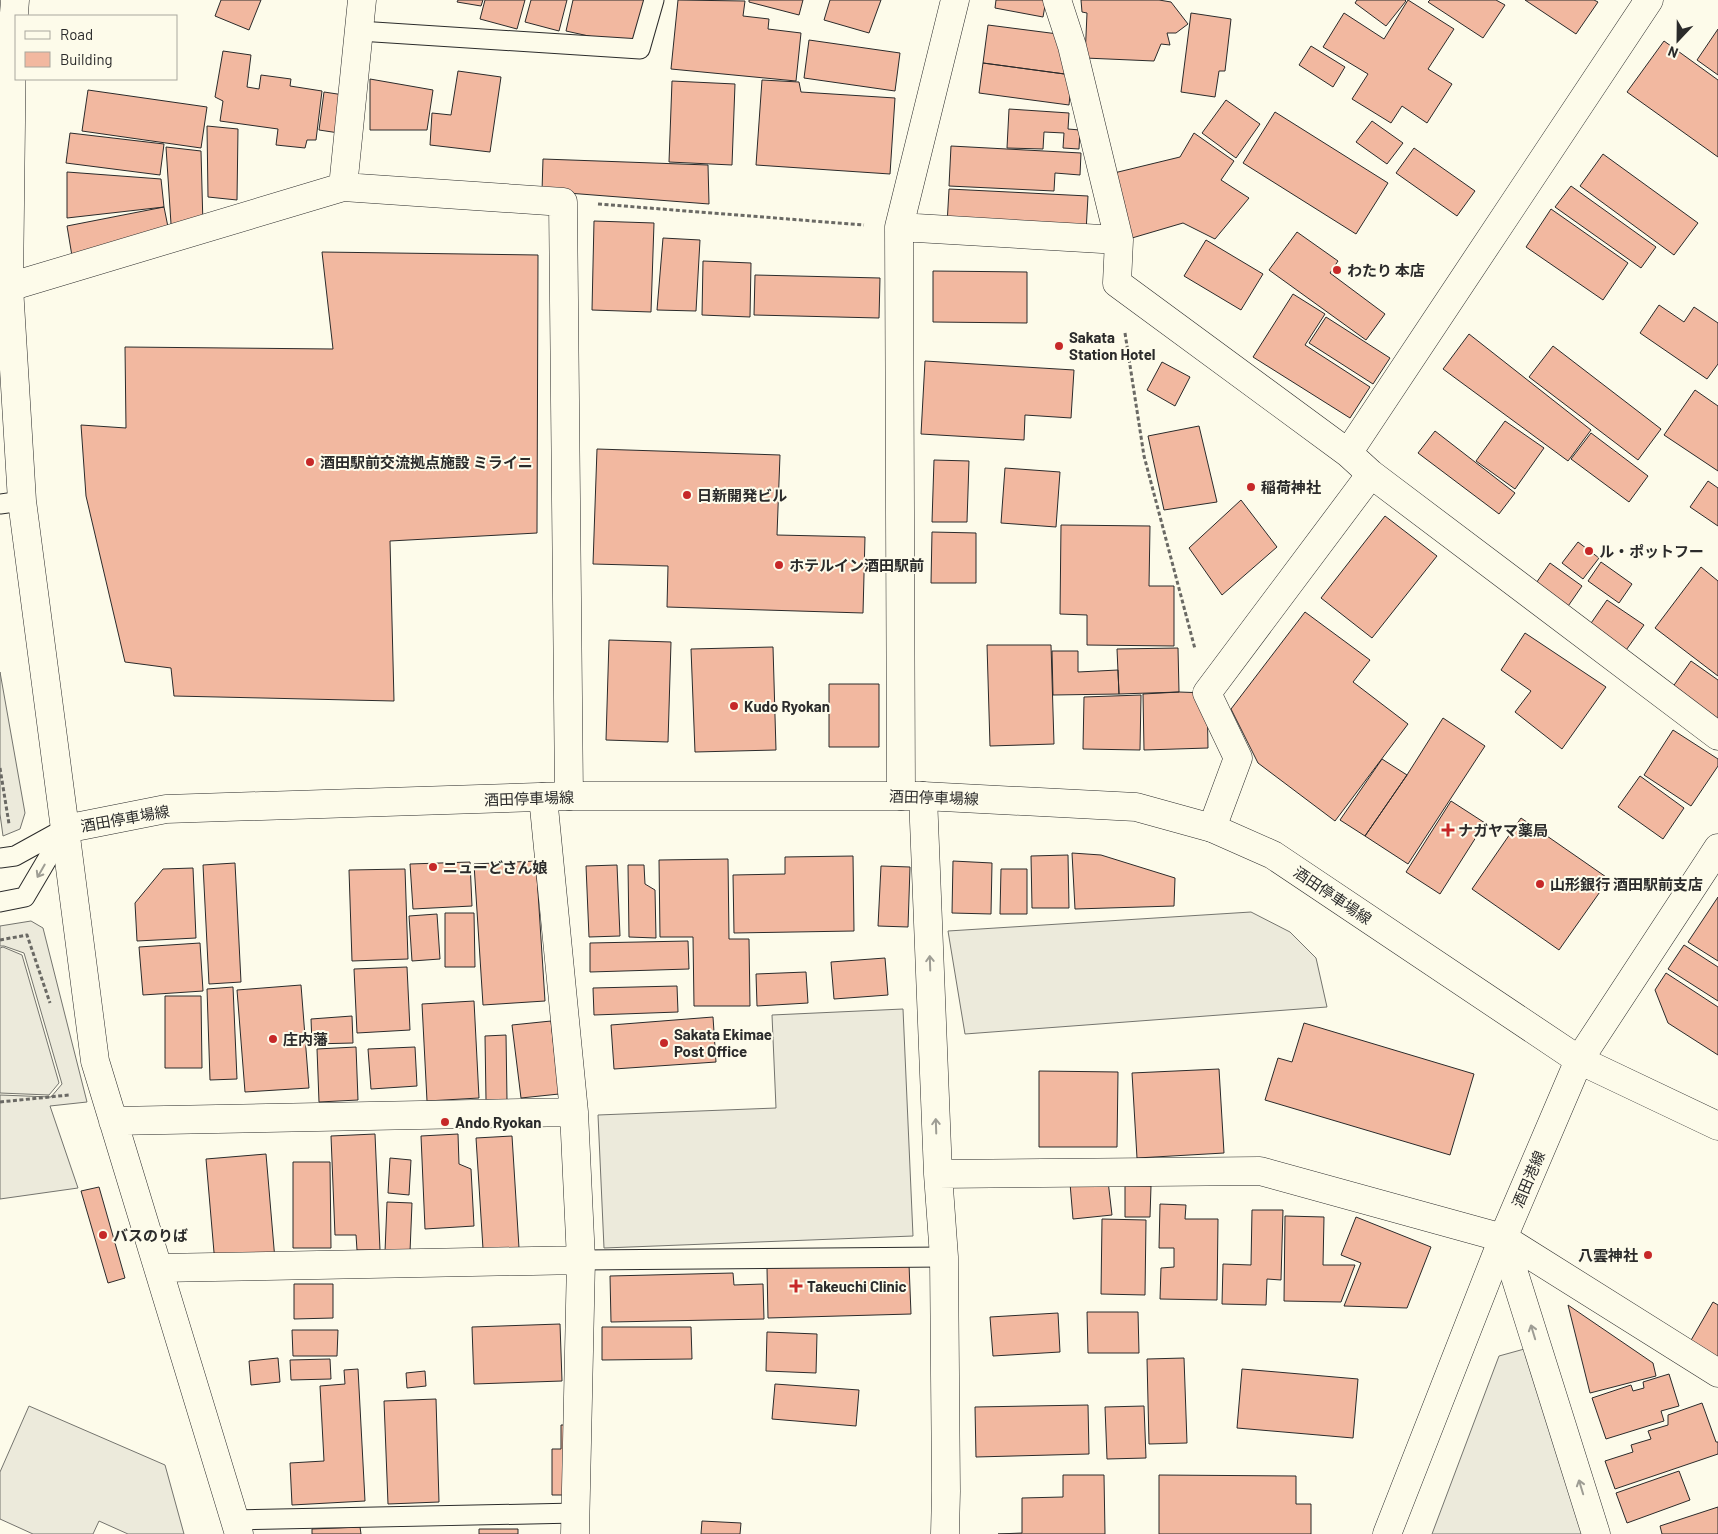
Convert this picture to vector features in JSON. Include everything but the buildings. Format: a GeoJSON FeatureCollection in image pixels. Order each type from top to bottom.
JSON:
{"type":"FeatureCollection","features":[{"type":"Feature","properties":{"kind":"street"},"geometry":{"type":"LineString","coordinates":[[15,0],[4,286],[11,503],[65,828],[95,1061],[236,1527]]}},
{"type":"Feature","properties":{"kind":"street"},"geometry":{"type":"LineString","coordinates":[[343,187],[362,0]]}},
{"type":"Feature","properties":{"kind":"street"},"geometry":{"type":"LineString","coordinates":[[945,1534],[944,1257],[912,796],[899,227],[955,0]]}},
{"type":"Feature","properties":{"kind":"street"},"geometry":{"type":"LineString","coordinates":[[1057,0],[1072,46],[1119,240],[1117,283],[1348,453],[1371,474],[1718,736]]}},
{"type":"Feature","properties":{"kind":"street"},"geometry":{"type":"LineString","coordinates":[[1348,453],[1649,0]]}},
{"type":"Feature","properties":{"kind":"street"},"geometry":{"type":"LineString","coordinates":[[4,286],[343,187],[563,202],[556,797],[581,1260],[576,1524]]}},
{"type":"Feature","properties":{"kind":"street"},"geometry":{"type":"LineString","coordinates":[[899,227],[1119,240]]}},
{"type":"Feature","properties":{"kind":"street"},"geometry":{"type":"LineString","coordinates":[[1212,828],[1238,758],[1207,693],[1371,474]]}},
{"type":"Feature","properties":{"kind":"street","name":"酒田停車場線"},"geometry":{"type":"LineString","coordinates":[[65,828],[166,809],[556,797],[912,796],[1136,807],[1212,828],[1273,855],[1579,1060],[1718,1126]]}},
{"type":"Feature","properties":{"kind":"street","name":"酒田港線"},"geometry":{"type":"LineString","coordinates":[[1387,1534],[1503,1238],[1579,1060],[1718,848]]}},
{"type":"Feature","properties":{"kind":"street"},"geometry":{"type":"LineString","coordinates":[[113,1121],[574,1112]]}},
{"type":"Feature","properties":{"kind":"street"},"geometry":{"type":"LineString","coordinates":[[938,1174],[1260,1171],[1503,1238],[1718,1373]]}},
{"type":"Feature","properties":{"kind":"street"},"geometry":{"type":"LineString","coordinates":[[1503,1238],[1596,1534]]}},
{"type":"Feature","properties":{"kind":"street"},"geometry":{"type":"LineString","coordinates":[[158,1268],[581,1260]]}},
{"type":"Feature","properties":{"kind":"lane"},"geometry":{"type":"LineString","coordinates":[[359,31],[640,49],[654,0]]}},
{"type":"Feature","properties":{"kind":"lane"},"geometry":{"type":"LineString","coordinates":[[0,858],[15,856],[65,828]]}},
{"type":"Feature","properties":{"kind":"lane"},"geometry":{"type":"LineString","coordinates":[[0,902],[25,897],[65,828]]}},
{"type":"Feature","properties":{"kind":"lane"},"geometry":{"type":"LineString","coordinates":[[581,1260],[944,1257]]}},
{"type":"Feature","properties":{"kind":"lane"},"geometry":{"type":"LineString","coordinates":[[236,1527],[576,1524]]}},
{"type":"Feature","properties":{"kind":"path"},"geometry":{"type":"LineString","coordinates":[[563,202],[899,227]]}},
{"type":"Feature","properties":{"kind":"path"},"geometry":{"type":"LineString","coordinates":[[1117,283],[1144,456],[1207,693]]}},
{"type":"Feature","properties":{"kind":"path"},"geometry":{"type":"LineString","coordinates":[[0,1102],[70,1095]]}},
{"type":"Feature","properties":{"kind":"shaded area"},"geometry":{"type":"Polygon","coordinates":[[[0,672],[25,813],[20,829],[3,836],[0,814],[0,672]]]}},
{"type":"Feature","properties":{"kind":"shaded area"},"geometry":{"type":"Polygon","coordinates":[[[1251,912],[1290,932],[1316,958],[1327,1007],[965,1034],[948,931],[1251,912]]]}},
{"type":"Feature","properties":{"kind":"shaded area"},"geometry":{"type":"Polygon","coordinates":[[[31,921],[43,928],[87,1102],[50,1106],[78,1188],[0,1199],[0,1095],[51,1097],[62,1084],[24,953],[0,946],[0,926],[31,921]]]}},
{"type":"Feature","properties":{"kind":"shaded area"},"geometry":{"type":"Polygon","coordinates":[[[3,947],[22,955],[59,1083],[49,1095],[0,1093],[0,948],[3,947]]]}},
{"type":"Feature","properties":{"kind":"shaded area"},"geometry":{"type":"Polygon","coordinates":[[[903,1009],[913,1236],[604,1248],[598,1115],[776,1108],[772,1015],[903,1009]]]}},
{"type":"Feature","properties":{"kind":"shaded area"},"geometry":{"type":"Polygon","coordinates":[[[1528,1348],[1582,1534],[1432,1534],[1499,1356],[1528,1348]]]}},
{"type":"Feature","properties":{"kind":"shaded area"},"geometry":{"type":"Polygon","coordinates":[[[29,1406],[165,1465],[184,1534],[128,1534],[99,1521],[93,1534],[33,1534],[0,1519],[0,1472],[29,1406]]]}},
{"type":"Feature","properties":{"kind":"place","name":"わたり 本店"},"geometry":{"type":"Point","coordinates":[1337,270]}},
{"type":"Feature","properties":{"kind":"place","name":"Sakata Station Hotel"},"geometry":{"type":"Point","coordinates":[1059,346]}},
{"type":"Feature","properties":{"kind":"place","name":"酒田駅前交流拠点施設 ミライニ"},"geometry":{"type":"Point","coordinates":[310,462]}},
{"type":"Feature","properties":{"kind":"place","name":"稲荷神社"},"geometry":{"type":"Point","coordinates":[1251,487]}},
{"type":"Feature","properties":{"kind":"place","name":"日新開発ビル"},"geometry":{"type":"Point","coordinates":[687,495]}},
{"type":"Feature","properties":{"kind":"place","name":"ル・ポットフー"},"geometry":{"type":"Point","coordinates":[1589,551]}},
{"type":"Feature","properties":{"kind":"place","name":"ホテルイン酒田駅前"},"geometry":{"type":"Point","coordinates":[779,565]}},
{"type":"Feature","properties":{"kind":"place","name":"Kudo Ryokan"},"geometry":{"type":"Point","coordinates":[734,706]}},
{"type":"Feature","properties":{"kind":"place","name":"ナガヤマ薬局"},"geometry":{"type":"Point","coordinates":[1448,830]}},
{"type":"Feature","properties":{"kind":"place","name":"ニューどさん娘"},"geometry":{"type":"Point","coordinates":[433,867]}},
{"type":"Feature","properties":{"kind":"place","name":"山形銀行 酒田駅前支店"},"geometry":{"type":"Point","coordinates":[1540,884]}},
{"type":"Feature","properties":{"kind":"place","name":"庄内藩"},"geometry":{"type":"Point","coordinates":[273,1039]}},
{"type":"Feature","properties":{"kind":"place","name":"Sakata Ekimae Post Office"},"geometry":{"type":"Point","coordinates":[664,1043]}},
{"type":"Feature","properties":{"kind":"place","name":"Ando Ryokan"},"geometry":{"type":"Point","coordinates":[445,1122]}},
{"type":"Feature","properties":{"kind":"place","name":"バスのりば"},"geometry":{"type":"Point","coordinates":[103,1235]}},
{"type":"Feature","properties":{"kind":"place","name":"八雲神社"},"geometry":{"type":"Point","coordinates":[1648,1255]}},
{"type":"Feature","properties":{"kind":"place","name":"Takeuchi Clinic"},"geometry":{"type":"Point","coordinates":[796,1286]}}]}
